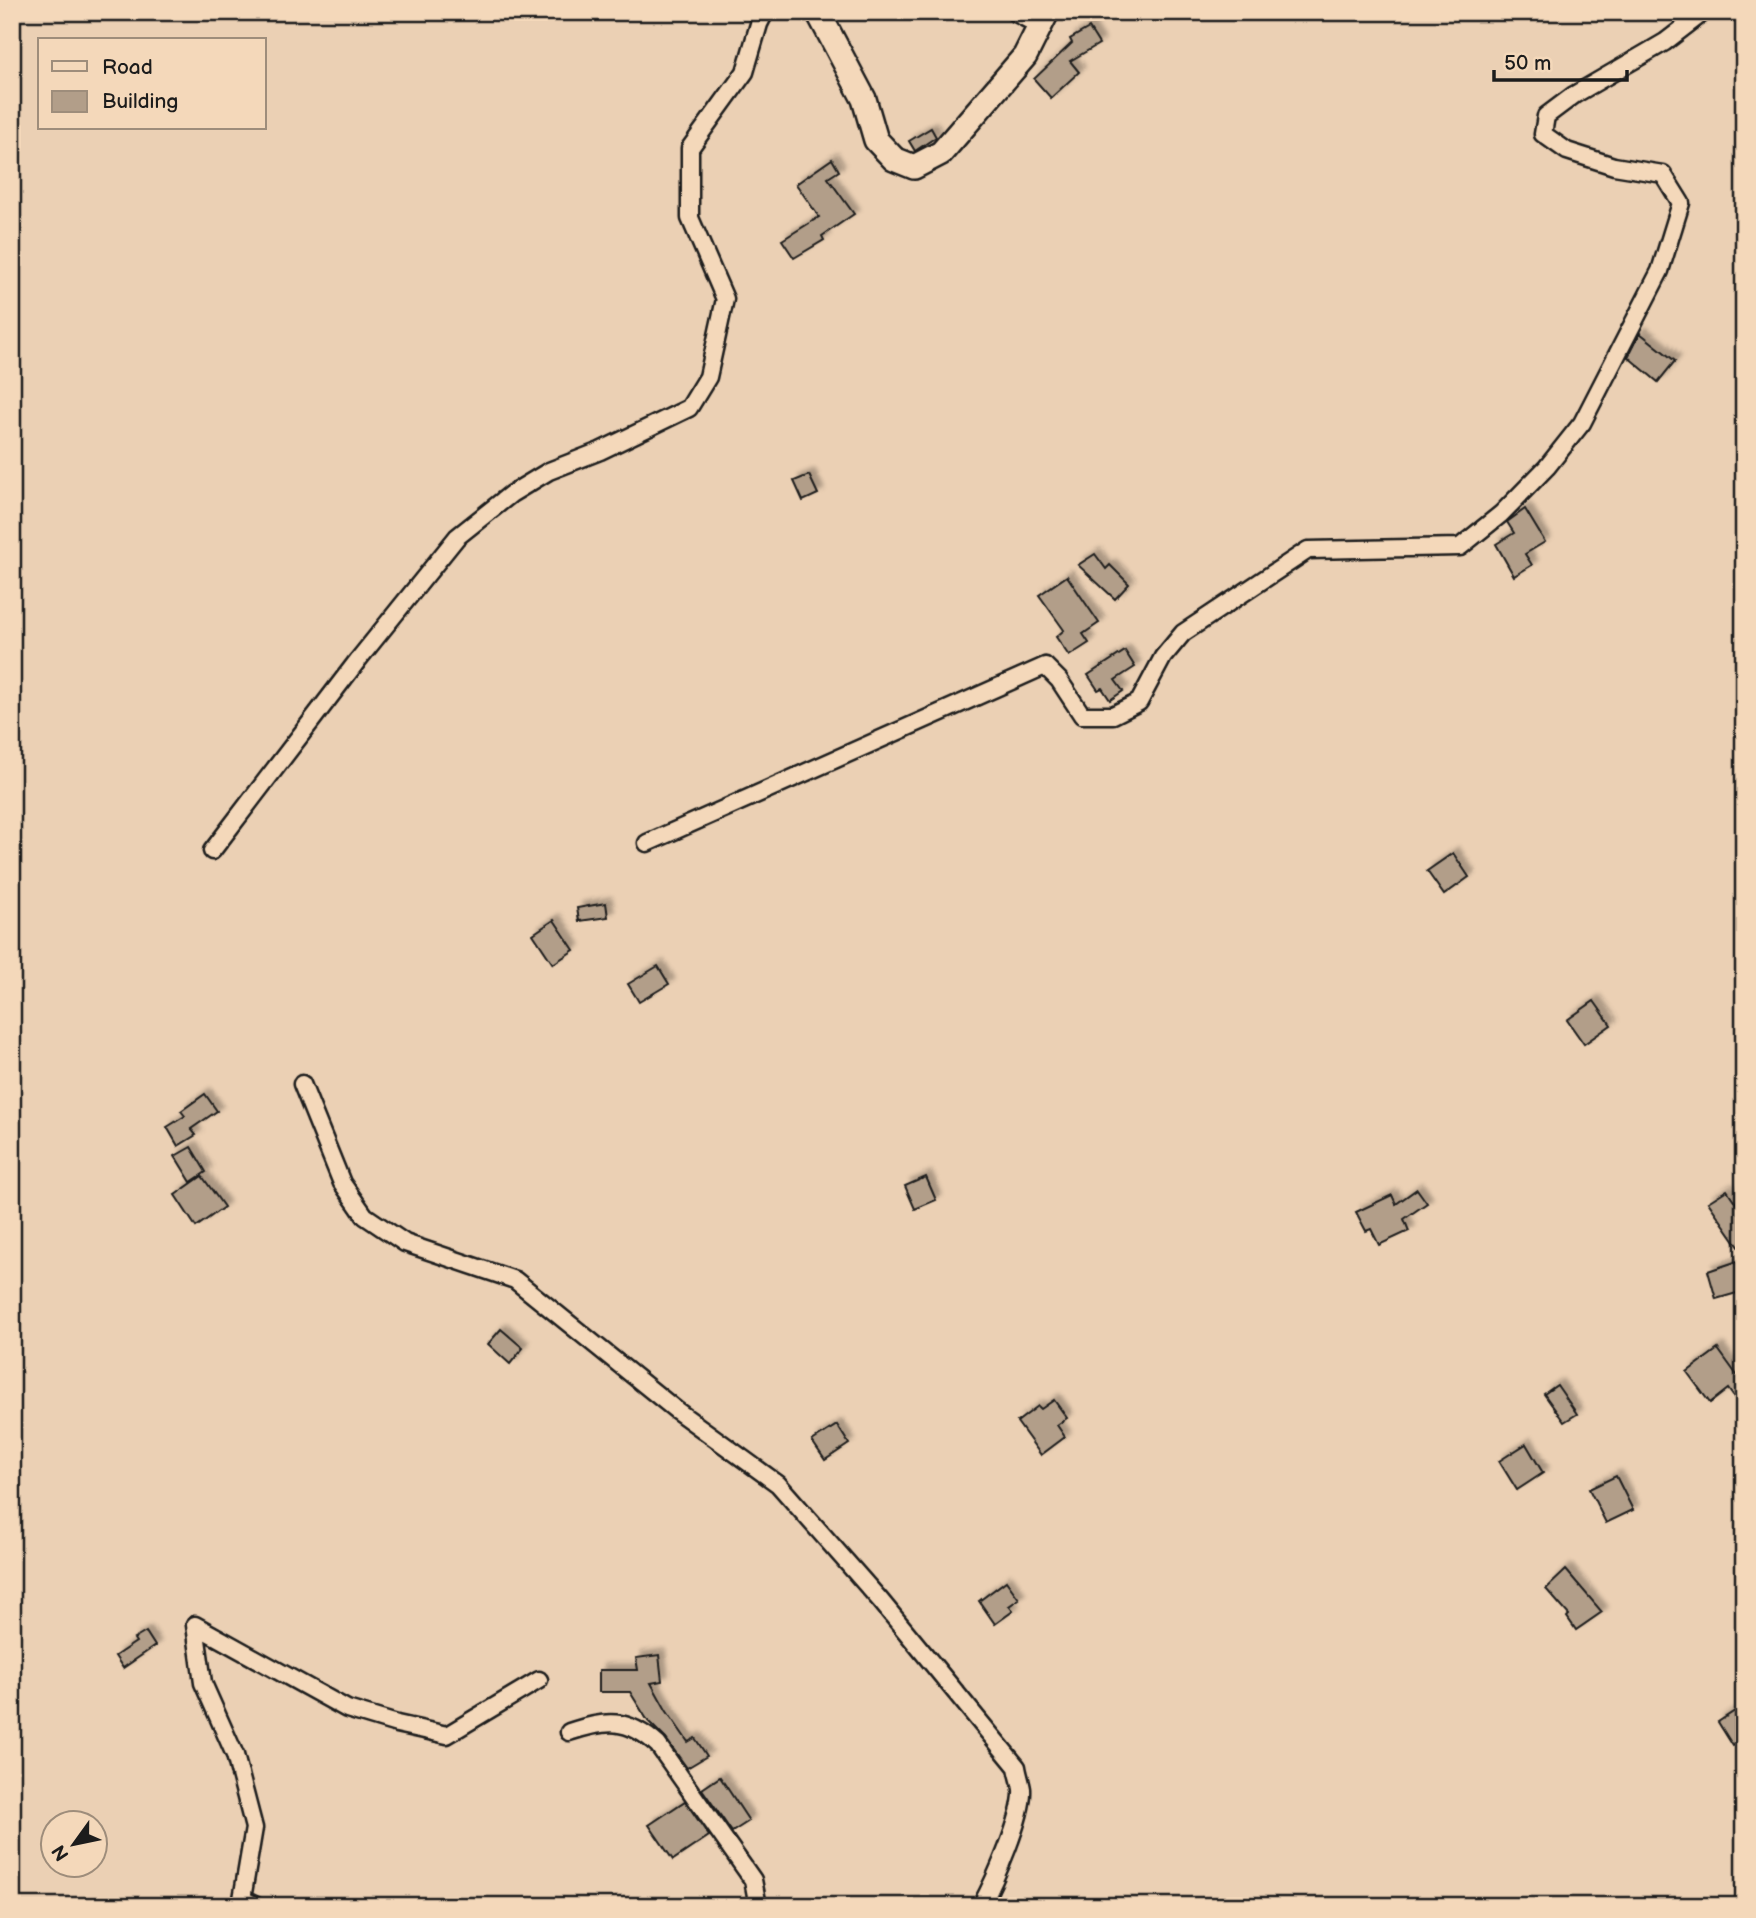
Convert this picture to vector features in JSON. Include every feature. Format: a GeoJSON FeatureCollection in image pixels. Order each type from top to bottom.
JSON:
{"type":"FeatureCollection","features":[{"type":"Feature","properties":{"kind":"main road"},"geometry":{"type":"LineString","coordinates":[[818,12],[864,99],[876,140],[894,159],[914,167],[941,153],[1025,56],[1044,19]]}},
{"type":"Feature","properties":{"kind":"street"},"geometry":{"type":"LineString","coordinates":[[212,851],[358,660],[457,537],[512,494],[550,471],[600,451],[689,408],[708,377],[724,299],[690,218],[690,148],[745,72],[765,12]]}},
{"type":"Feature","properties":{"kind":"street"},"geometry":{"type":"LineString","coordinates":[[1014,12],[1044,19]]}},
{"type":"Feature","properties":{"kind":"street"},"geometry":{"type":"LineString","coordinates":[[647,843],[1045,666],[1059,680],[1082,715],[1113,715],[1139,702],[1163,657],[1183,633],[1308,550],[1460,547],[1500,514],[1548,467],[1583,423],[1660,271],[1681,203],[1663,174],[1614,166],[1567,151],[1543,134],[1546,116],[1574,95],[1665,42],[1703,12]]}},
{"type":"Feature","properties":{"kind":"street"},"geometry":{"type":"LineString","coordinates":[[302,1084],[342,1183],[365,1216],[405,1243],[515,1280],[676,1410],[778,1484],[880,1600],[1017,1767],[1022,1790],[1020,1807],[992,1887],[981,1906]]}},
{"type":"Feature","properties":{"kind":"street"},"geometry":{"type":"LineString","coordinates":[[256,1906],[242,1899],[254,1828],[235,1755],[203,1683],[195,1625],[347,1709],[447,1735],[539,1680]]}},
{"type":"Feature","properties":{"kind":"street"},"geometry":{"type":"LineString","coordinates":[[569,1732],[598,1723],[622,1723],[644,1733],[658,1745],[753,1880],[758,1906]]}},
{"type":"Feature","properties":{"kind":"building"},"geometry":{"type":"Polygon","coordinates":[[[1089,28],[1099,44],[1070,61],[1079,72],[1051,98],[1034,79],[1072,43],[1070,39],[1089,28]]]}},
{"type":"Feature","properties":{"kind":"building"},"geometry":{"type":"Polygon","coordinates":[[[931,128],[936,137],[915,151],[909,141],[931,128]]]}},
{"type":"Feature","properties":{"kind":"building"},"geometry":{"type":"Polygon","coordinates":[[[832,159],[839,171],[828,178],[854,214],[822,236],[824,240],[794,258],[782,240],[819,217],[796,184],[832,159]]]}},
{"type":"Feature","properties":{"kind":"building"},"geometry":{"type":"Polygon","coordinates":[[[1640,333],[1675,361],[1658,382],[1628,357],[1640,333]]]}},
{"type":"Feature","properties":{"kind":"building"},"geometry":{"type":"Polygon","coordinates":[[[809,475],[818,494],[803,501],[794,481],[809,475]]]}},
{"type":"Feature","properties":{"kind":"building"},"geometry":{"type":"Polygon","coordinates":[[[1525,509],[1545,542],[1525,554],[1532,565],[1514,576],[1496,544],[1514,533],[1507,522],[1525,509]]]}},
{"type":"Feature","properties":{"kind":"building"},"geometry":{"type":"Polygon","coordinates":[[[1095,554],[1106,569],[1110,565],[1129,584],[1115,599],[1078,565],[1095,554]]]}},
{"type":"Feature","properties":{"kind":"building"},"geometry":{"type":"Polygon","coordinates":[[[1067,576],[1099,623],[1083,634],[1089,643],[1069,656],[1056,637],[1064,630],[1039,595],[1067,576]]]}},
{"type":"Feature","properties":{"kind":"building"},"geometry":{"type":"Polygon","coordinates":[[[1125,651],[1135,667],[1115,680],[1123,691],[1110,700],[1102,688],[1098,690],[1088,675],[1125,651]]]}},
{"type":"Feature","properties":{"kind":"building"},"geometry":{"type":"Polygon","coordinates":[[[1453,853],[1469,877],[1444,895],[1427,871],[1453,853]]]}},
{"type":"Feature","properties":{"kind":"building"},"geometry":{"type":"Polygon","coordinates":[[[606,903],[608,917],[579,921],[577,908],[606,903]]]}},
{"type":"Feature","properties":{"kind":"building"},"geometry":{"type":"Polygon","coordinates":[[[554,920],[574,950],[553,964],[533,934],[554,920]]]}},
{"type":"Feature","properties":{"kind":"building"},"geometry":{"type":"Polygon","coordinates":[[[658,966],[669,984],[639,1002],[628,984],[658,966]]]}},
{"type":"Feature","properties":{"kind":"building"},"geometry":{"type":"Polygon","coordinates":[[[1594,1001],[1611,1025],[1584,1044],[1567,1020],[1594,1001]]]}},
{"type":"Feature","properties":{"kind":"building"},"geometry":{"type":"Polygon","coordinates":[[[205,1094],[217,1111],[191,1129],[196,1135],[178,1146],[167,1127],[185,1116],[181,1111],[205,1094]]]}},
{"type":"Feature","properties":{"kind":"building"},"geometry":{"type":"Polygon","coordinates":[[[191,1147],[206,1172],[191,1182],[175,1156],[191,1147]]]}},
{"type":"Feature","properties":{"kind":"building"},"geometry":{"type":"Polygon","coordinates":[[[202,1176],[224,1207],[196,1227],[175,1195],[202,1176]]]}},
{"type":"Feature","properties":{"kind":"building"},"geometry":{"type":"Polygon","coordinates":[[[926,1177],[936,1200],[915,1209],[905,1186],[926,1177]]]}},
{"type":"Feature","properties":{"kind":"building"},"geometry":{"type":"Polygon","coordinates":[[[1417,1189],[1427,1203],[1404,1219],[1409,1231],[1379,1245],[1371,1229],[1366,1231],[1356,1212],[1392,1195],[1396,1204],[1417,1189]]]}},
{"type":"Feature","properties":{"kind":"building"},"geometry":{"type":"Polygon","coordinates":[[[1727,1190],[1744,1215],[1744,1254],[1708,1202],[1727,1190]]]}},
{"type":"Feature","properties":{"kind":"building"},"geometry":{"type":"Polygon","coordinates":[[[1744,1259],[1744,1291],[1716,1299],[1708,1271],[1744,1259]]]}},
{"type":"Feature","properties":{"kind":"building"},"geometry":{"type":"Polygon","coordinates":[[[501,1329],[523,1348],[510,1364],[488,1344],[501,1329]]]}},
{"type":"Feature","properties":{"kind":"building"},"geometry":{"type":"Polygon","coordinates":[[[1718,1349],[1744,1385],[1744,1411],[1728,1389],[1710,1403],[1687,1372],[1718,1349]]]}},
{"type":"Feature","properties":{"kind":"building"},"geometry":{"type":"Polygon","coordinates":[[[1557,1385],[1577,1414],[1564,1422],[1544,1394],[1557,1385]]]}},
{"type":"Feature","properties":{"kind":"building"},"geometry":{"type":"Polygon","coordinates":[[[1054,1400],[1067,1418],[1057,1425],[1065,1437],[1041,1455],[1017,1422],[1038,1406],[1041,1409],[1054,1400]]]}},
{"type":"Feature","properties":{"kind":"building"},"geometry":{"type":"Polygon","coordinates":[[[837,1425],[849,1444],[825,1460],[812,1441],[837,1425]]]}},
{"type":"Feature","properties":{"kind":"building"},"geometry":{"type":"Polygon","coordinates":[[[1526,1444],[1543,1473],[1517,1490],[1499,1461],[1526,1444]]]}},
{"type":"Feature","properties":{"kind":"building"},"geometry":{"type":"Polygon","coordinates":[[[1616,1476],[1633,1510],[1606,1523],[1589,1489],[1616,1476]]]}},
{"type":"Feature","properties":{"kind":"building"},"geometry":{"type":"Polygon","coordinates":[[[1566,1570],[1602,1612],[1576,1630],[1567,1617],[1569,1615],[1546,1589],[1566,1570]]]}},
{"type":"Feature","properties":{"kind":"building"},"geometry":{"type":"Polygon","coordinates":[[[1006,1581],[1019,1599],[1009,1606],[1013,1611],[995,1624],[979,1601],[1006,1581]]]}},
{"type":"Feature","properties":{"kind":"building"},"geometry":{"type":"Polygon","coordinates":[[[146,1632],[155,1646],[123,1668],[115,1656],[146,1632]]]}},
{"type":"Feature","properties":{"kind":"building"},"geometry":{"type":"Polygon","coordinates":[[[659,1655],[662,1681],[651,1683],[688,1742],[695,1738],[707,1756],[687,1768],[666,1739],[648,1721],[630,1692],[599,1692],[599,1670],[638,1670],[636,1658],[659,1655]]]}},
{"type":"Feature","properties":{"kind":"building"},"geometry":{"type":"Polygon","coordinates":[[[1738,1709],[1744,1718],[1744,1740],[1733,1746],[1718,1722],[1738,1709]]]}},
{"type":"Feature","properties":{"kind":"building"},"geometry":{"type":"Polygon","coordinates":[[[720,1777],[749,1821],[732,1832],[702,1789],[720,1777]]]}},
{"type":"Feature","properties":{"kind":"building"},"geometry":{"type":"Polygon","coordinates":[[[685,1801],[709,1836],[673,1860],[649,1825],[685,1801]]]}}]}
